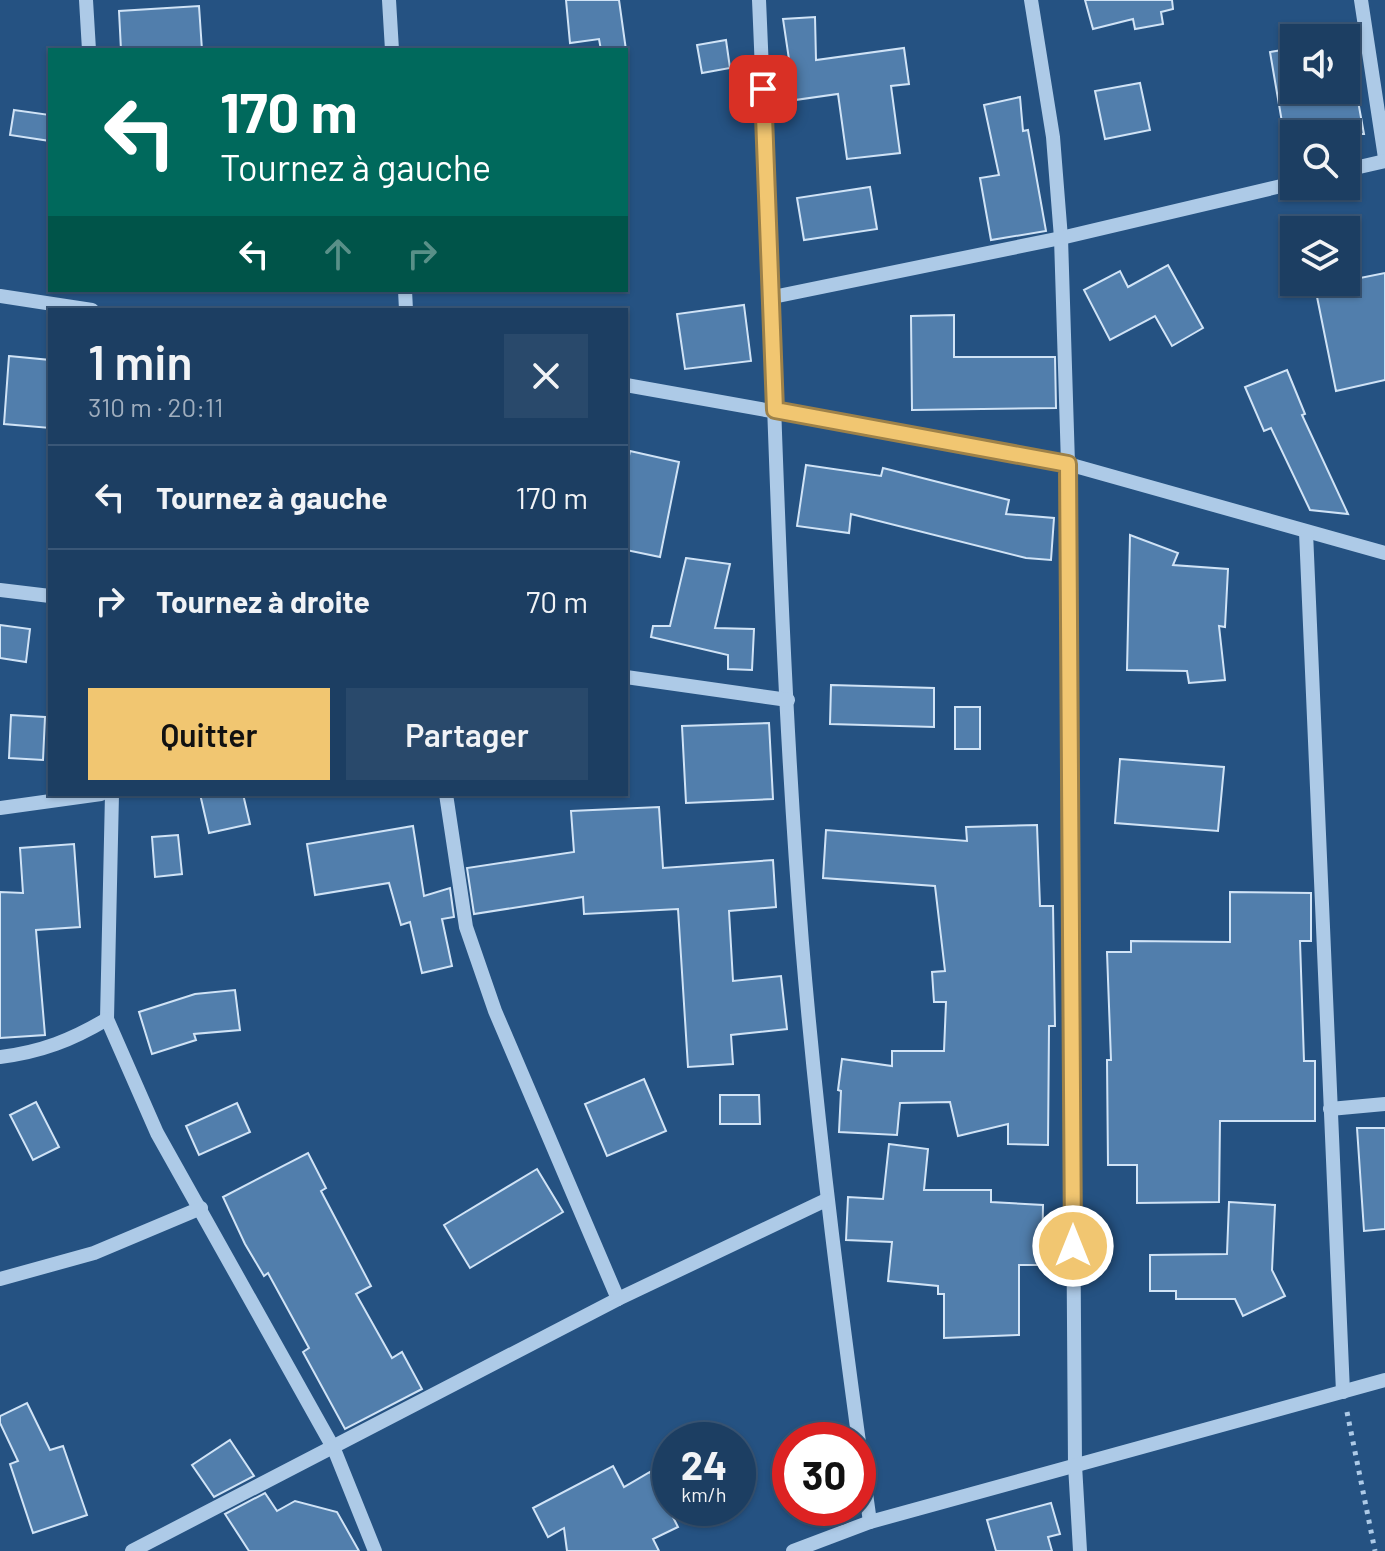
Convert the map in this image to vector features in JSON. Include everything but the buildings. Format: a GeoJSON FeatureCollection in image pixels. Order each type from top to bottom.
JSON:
{"type":"FeatureCollection","features":[{"type":"Feature","properties":{"kind":"street"},"geometry":{"type":"LineString","coordinates":[[86,0],[89,48]]}},
{"type":"Feature","properties":{"kind":"street"},"geometry":{"type":"LineString","coordinates":[[389,0],[392,48]]}},
{"type":"Feature","properties":{"kind":"street"},"geometry":{"type":"LineString","coordinates":[[759,0],[788,700],[802,939],[826,1200],[856,1422]]}},
{"type":"Feature","properties":{"kind":"street"},"geometry":{"type":"LineString","coordinates":[[1031,0],[1053,137],[1061,238],[1068,464],[1075,1465],[1080,1551]]}},
{"type":"Feature","properties":{"kind":"street"},"geometry":{"type":"LineString","coordinates":[[1360,166],[1385,159],[1361,2],[1377,0]]}},
{"type":"Feature","properties":{"kind":"street"},"geometry":{"type":"LineString","coordinates":[[773,297],[1061,238],[1280,186]]}},
{"type":"Feature","properties":{"kind":"street"},"geometry":{"type":"LineString","coordinates":[[0,296],[79,308]]}},
{"type":"Feature","properties":{"kind":"street"},"geometry":{"type":"LineString","coordinates":[[628,385],[1068,464],[1385,553]]}},
{"type":"Feature","properties":{"kind":"street"},"geometry":{"type":"LineString","coordinates":[[1306,532],[1343,1392]]}},
{"type":"Feature","properties":{"kind":"street"},"geometry":{"type":"LineString","coordinates":[[0,590],[48,596]]}},
{"type":"Feature","properties":{"kind":"street"},"geometry":{"type":"LineString","coordinates":[[628,677],[788,700]]}},
{"type":"Feature","properties":{"kind":"street"},"geometry":{"type":"LineString","coordinates":[[0,808],[87,796]]}},
{"type":"Feature","properties":{"kind":"street"},"geometry":{"type":"LineString","coordinates":[[112,796],[107,1019],[157,1133],[334,1449],[375,1551]]}},
{"type":"Feature","properties":{"kind":"street"},"geometry":{"type":"LineString","coordinates":[[446,796],[466,927],[495,1011],[618,1299]]}},
{"type":"Feature","properties":{"kind":"street"},"geometry":{"type":"LineString","coordinates":[[0,1057],[31,1053],[69,1041],[107,1019]]}},
{"type":"Feature","properties":{"kind":"street"},"geometry":{"type":"LineString","coordinates":[[1330,1109],[1385,1104]]}},
{"type":"Feature","properties":{"kind":"street"},"geometry":{"type":"LineString","coordinates":[[132,1551],[334,1449],[618,1299],[826,1200]]}},
{"type":"Feature","properties":{"kind":"street"},"geometry":{"type":"LineString","coordinates":[[0,1279],[94,1253],[201,1208]]}},
{"type":"Feature","properties":{"kind":"street"},"geometry":{"type":"LineString","coordinates":[[876,1520],[1385,1380]]}},
{"type":"Feature","properties":{"kind":"street"},"geometry":{"type":"LineString","coordinates":[[793,1551],[859,1526]]}},
{"type":"Feature","properties":{"kind":"path"},"geometry":{"type":"LineString","coordinates":[[1343,1392],[1375,1551]]}},
{"type":"Feature","properties":{"kind":"route"},"geometry":{"type":"LineString","coordinates":[[763,89],[775,410],[1068,464],[1073,1246]]}}]}
